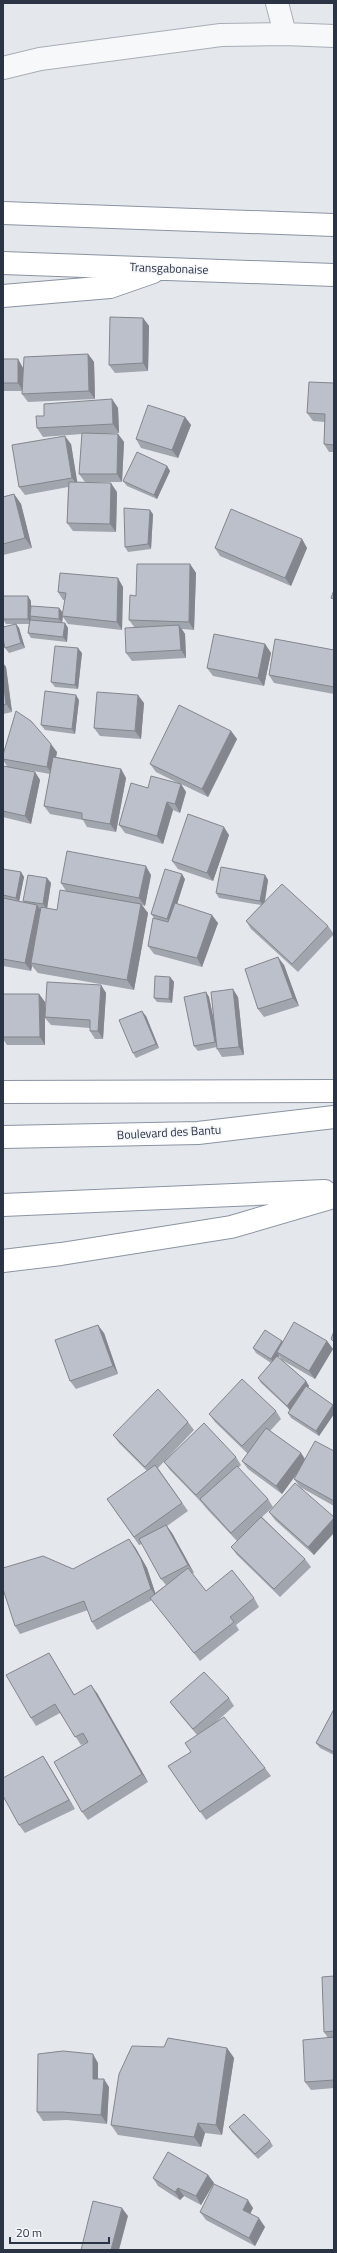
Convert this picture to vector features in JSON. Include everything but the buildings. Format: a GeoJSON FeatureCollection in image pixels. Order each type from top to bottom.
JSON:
{"type":"FeatureCollection","features":[{"type":"Feature","properties":{"kind":"highway"},"geometry":{"type":"LineString","coordinates":[[3,213],[334,225]]}},
{"type":"Feature","properties":{"kind":"highway","name":"Transgabonaise"},"geometry":{"type":"LineString","coordinates":[[3,262],[334,275]]}},
{"type":"Feature","properties":{"kind":"highway"},"geometry":{"type":"LineString","coordinates":[[3,296],[110,287],[164,268]]}},
{"type":"Feature","properties":{"kind":"highway"},"geometry":{"type":"LineString","coordinates":[[3,1092],[334,1091]]}},
{"type":"Feature","properties":{"kind":"highway","name":"Boulevard des Bantu"},"geometry":{"type":"LineString","coordinates":[[3,1137],[198,1133],[334,1117]]}},
{"type":"Feature","properties":{"kind":"highway"},"geometry":{"type":"LineString","coordinates":[[3,1205],[334,1191]]}},
{"type":"Feature","properties":{"kind":"highway"},"geometry":{"type":"LineString","coordinates":[[3,1261],[61,1254],[231,1227],[334,1197]]}},
{"type":"Feature","properties":{"kind":"street"},"geometry":{"type":"LineString","coordinates":[[277,3],[285,34]]}},
{"type":"Feature","properties":{"kind":"street"},"geometry":{"type":"LineString","coordinates":[[3,68],[40,59],[221,34],[334,36]]}}]}
